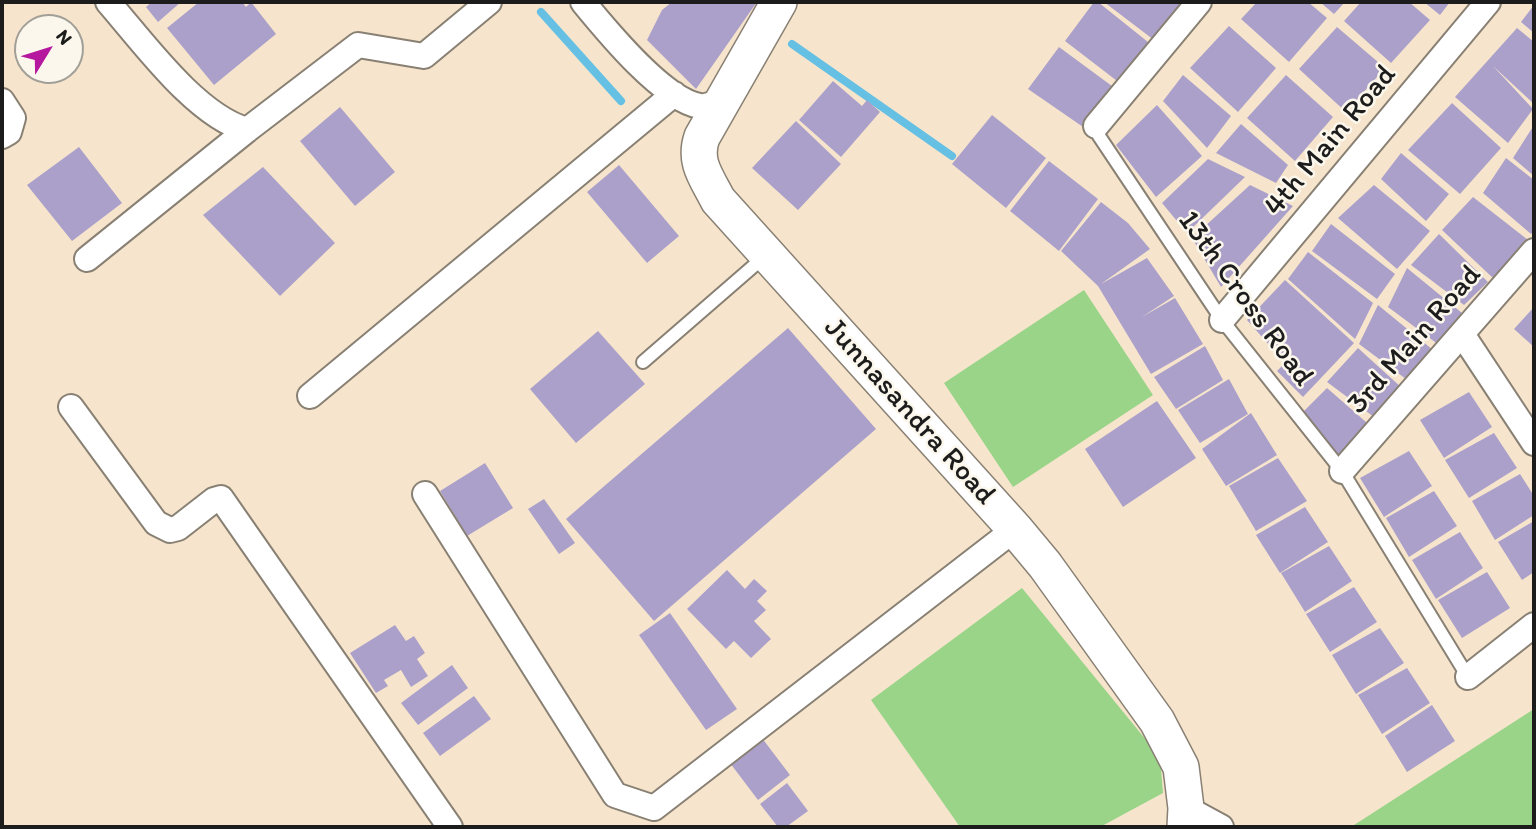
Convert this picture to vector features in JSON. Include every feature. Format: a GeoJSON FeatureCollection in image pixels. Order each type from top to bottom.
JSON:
{"type":"FeatureCollection","features":[{"type":"Feature","properties":{"kind":"street"},"geometry":{"type":"LineString","coordinates":[[108,2],[189,93],[230,125],[247,130]]}},
{"type":"Feature","properties":{"kind":"street"},"geometry":{"type":"LineString","coordinates":[[88,258],[358,45],[424,56],[489,2]]}},
{"type":"Feature","properties":{"kind":"street"},"geometry":{"type":"LineString","coordinates":[[583,2],[623,50],[674,94],[701,106],[722,102]]}},
{"type":"Feature","properties":{"kind":"street","name":"Junnasandra Road"},"geometry":{"type":"LineString","coordinates":[[779,2],[702,137],[698,147],[698,161],[718,200],[1015,529],[1053,576],[1157,721],[1181,767],[1186,818]]}},
{"type":"Feature","properties":{"kind":"street"},"geometry":{"type":"LineString","coordinates":[[1096,126],[1199,2]]}},
{"type":"Feature","properties":{"kind":"street","name":"4th Main Road"},"geometry":{"type":"LineString","coordinates":[[1222,320],[1489,2]]}},
{"type":"Feature","properties":{"kind":"street"},"geometry":{"type":"LineString","coordinates":[[310,396],[674,94]]}},
{"type":"Feature","properties":{"kind":"street"},"geometry":{"type":"LineString","coordinates":[[2,101],[13,118],[9,132],[2,136]]}},
{"type":"Feature","properties":{"kind":"street","name":"3rd Main Road"},"geometry":{"type":"LineString","coordinates":[[1342,471],[1534,251]]}},
{"type":"Feature","properties":{"kind":"street"},"geometry":{"type":"LineString","coordinates":[[1462,334],[1534,443]]}},
{"type":"Feature","properties":{"kind":"street"},"geometry":{"type":"LineString","coordinates":[[71,407],[156,523],[170,530],[178,528],[214,500],[221,498],[450,827]]}},
{"type":"Feature","properties":{"kind":"street"},"geometry":{"type":"LineString","coordinates":[[425,494],[615,795],[654,818],[1015,529]]}},
{"type":"Feature","properties":{"kind":"street"},"geometry":{"type":"LineString","coordinates":[[1468,677],[1534,625]]}},
{"type":"Feature","properties":{"kind":"street"},"geometry":{"type":"LineString","coordinates":[[1186,818],[1221,827]]}},
{"type":"Feature","properties":{"kind":"lane","name":"13th Cross Road"},"geometry":{"type":"LineString","coordinates":[[1096,126],[1099,136],[1222,320],[1342,471],[1468,677]]}},
{"type":"Feature","properties":{"kind":"lane"},"geometry":{"type":"LineString","coordinates":[[643,362],[767,254]]}},
{"type":"Feature","properties":{"kind":"green space"},"geometry":{"type":"Polygon","coordinates":[[[1084,290],[1153,395],[1013,487],[944,383],[1084,290]]]}},
{"type":"Feature","properties":{"kind":"green space"},"geometry":{"type":"Polygon","coordinates":[[[1022,588],[1160,757],[1163,793],[1100,827],[960,827],[871,700],[1022,588]]]}},
{"type":"Feature","properties":{"kind":"green space"},"geometry":{"type":"Polygon","coordinates":[[[1534,709],[1534,827],[1351,827],[1534,709]]]}},
{"type":"Feature","properties":{"kind":"building"},"geometry":{"type":"Polygon","coordinates":[[[152,2],[181,2],[158,22],[146,7],[152,2]]]}},
{"type":"Feature","properties":{"kind":"building"},"geometry":{"type":"Polygon","coordinates":[[[199,2],[242,2],[246,7],[251,2],[276,34],[214,85],[167,28],[199,2]]]}},
{"type":"Feature","properties":{"kind":"building"},"geometry":{"type":"Polygon","coordinates":[[[672,2],[757,2],[696,89],[647,40],[662,10],[672,2]]]}},
{"type":"Feature","properties":{"kind":"building"},"geometry":{"type":"Polygon","coordinates":[[[1094,2],[1098,2],[1153,46],[1121,84],[1065,41],[1094,2]]]}},
{"type":"Feature","properties":{"kind":"building"},"geometry":{"type":"Polygon","coordinates":[[[1104,2],[1186,2],[1154,40],[1104,2]]]}},
{"type":"Feature","properties":{"kind":"building"},"geometry":{"type":"Polygon","coordinates":[[[1257,2],[1308,2],[1327,18],[1289,62],[1241,19],[1257,2]]]}},
{"type":"Feature","properties":{"kind":"building"},"geometry":{"type":"Polygon","coordinates":[[[1320,2],[1345,2],[1334,14],[1320,2]]]}},
{"type":"Feature","properties":{"kind":"building"},"geometry":{"type":"Polygon","coordinates":[[[1361,2],[1409,2],[1430,20],[1391,63],[1344,21],[1361,2]]]}},
{"type":"Feature","properties":{"kind":"building"},"geometry":{"type":"Polygon","coordinates":[[[1424,2],[1450,2],[1440,15],[1424,2]]]}},
{"type":"Feature","properties":{"kind":"building"},"geometry":{"type":"Polygon","coordinates":[[[1534,5],[1534,33],[1521,22],[1534,5]]]}},
{"type":"Feature","properties":{"kind":"building"},"geometry":{"type":"Polygon","coordinates":[[[1229,26],[1276,68],[1238,112],[1190,68],[1229,26]]]}},
{"type":"Feature","properties":{"kind":"building"},"geometry":{"type":"Polygon","coordinates":[[[1337,27],[1385,68],[1346,112],[1299,69],[1337,27]]]}},
{"type":"Feature","properties":{"kind":"building"},"geometry":{"type":"Polygon","coordinates":[[[1517,28],[1534,42],[1534,104],[1493,66],[1533,109],[1508,143],[1455,97],[1517,28]]]}},
{"type":"Feature","properties":{"kind":"building"},"geometry":{"type":"Polygon","coordinates":[[[1059,47],[1116,89],[1086,129],[1028,89],[1059,47]]]}},
{"type":"Feature","properties":{"kind":"building"},"geometry":{"type":"Polygon","coordinates":[[[1183,75],[1231,116],[1207,148],[1163,101],[1183,75]]]}},
{"type":"Feature","properties":{"kind":"building"},"geometry":{"type":"Polygon","coordinates":[[[1286,75],[1333,117],[1295,161],[1247,118],[1286,75]]]}},
{"type":"Feature","properties":{"kind":"building"},"geometry":{"type":"Polygon","coordinates":[[[833,81],[862,106],[867,100],[880,112],[841,157],[799,120],[833,81]]]}},
{"type":"Feature","properties":{"kind":"building"},"geometry":{"type":"Polygon","coordinates":[[[1452,103],[1501,148],[1460,194],[1408,150],[1452,103]]]}},
{"type":"Feature","properties":{"kind":"building"},"geometry":{"type":"Polygon","coordinates":[[[1157,105],[1202,156],[1156,197],[1116,145],[1157,105]]]}},
{"type":"Feature","properties":{"kind":"building"},"geometry":{"type":"Polygon","coordinates":[[[340,107],[395,172],[355,206],[300,141],[340,107]]]}},
{"type":"Feature","properties":{"kind":"building"},"geometry":{"type":"Polygon","coordinates":[[[992,115],[1046,158],[1006,208],[952,164],[992,115]]]}},
{"type":"Feature","properties":{"kind":"building"},"geometry":{"type":"Polygon","coordinates":[[[796,121],[841,164],[798,210],[752,168],[796,121]]]}},
{"type":"Feature","properties":{"kind":"building"},"geometry":{"type":"Polygon","coordinates":[[[1241,124],[1288,165],[1276,183],[1216,153],[1241,124]]]}},
{"type":"Feature","properties":{"kind":"building"},"geometry":{"type":"Polygon","coordinates":[[[1534,125],[1534,176],[1513,158],[1534,125]]]}},
{"type":"Feature","properties":{"kind":"building"},"geometry":{"type":"Polygon","coordinates":[[[79,147],[122,203],[72,241],[27,185],[79,147]]]}},
{"type":"Feature","properties":{"kind":"building"},"geometry":{"type":"Polygon","coordinates":[[[1401,153],[1449,194],[1426,221],[1381,179],[1401,153]]]}},
{"type":"Feature","properties":{"kind":"building"},"geometry":{"type":"Polygon","coordinates":[[[1506,158],[1534,180],[1534,230],[1531,234],[1483,193],[1506,158]]]}},
{"type":"Feature","properties":{"kind":"building"},"geometry":{"type":"Polygon","coordinates":[[[1208,159],[1245,177],[1187,233],[1162,203],[1208,159]]]}},
{"type":"Feature","properties":{"kind":"building"},"geometry":{"type":"Polygon","coordinates":[[[1049,161],[1098,199],[1059,251],[1010,211],[1049,161]]]}},
{"type":"Feature","properties":{"kind":"building"},"geometry":{"type":"Polygon","coordinates":[[[619,165],[679,236],[647,263],[587,192],[619,165]]]}},
{"type":"Feature","properties":{"kind":"building"},"geometry":{"type":"Polygon","coordinates":[[[263,167],[335,243],[280,296],[203,215],[263,167]]]}},
{"type":"Feature","properties":{"kind":"building"},"geometry":{"type":"Polygon","coordinates":[[[1250,185],[1293,206],[1221,287],[1192,238],[1250,185]]]}},
{"type":"Feature","properties":{"kind":"building"},"geometry":{"type":"Polygon","coordinates":[[[1374,185],[1430,231],[1397,269],[1338,218],[1374,185]]]}},
{"type":"Feature","properties":{"kind":"building"},"geometry":{"type":"Polygon","coordinates":[[[1473,197],[1528,240],[1494,279],[1442,230],[1473,197]]]}},
{"type":"Feature","properties":{"kind":"building"},"geometry":{"type":"Polygon","coordinates":[[[1101,202],[1128,223],[1150,249],[1101,284],[1147,258],[1174,296],[1142,317],[1175,298],[1203,344],[1151,374],[1098,286],[1061,251],[1101,202]]]}},
{"type":"Feature","properties":{"kind":"building"},"geometry":{"type":"Polygon","coordinates":[[[1331,224],[1395,274],[1377,299],[1312,251],[1331,224]]]}},
{"type":"Feature","properties":{"kind":"building"},"geometry":{"type":"Polygon","coordinates":[[[1439,234],[1488,282],[1464,305],[1411,265],[1439,234]]]}},
{"type":"Feature","properties":{"kind":"building"},"geometry":{"type":"Polygon","coordinates":[[[1308,252],[1373,303],[1355,339],[1288,279],[1308,252]]]}},
{"type":"Feature","properties":{"kind":"building"},"geometry":{"type":"Polygon","coordinates":[[[1407,268],[1462,313],[1439,345],[1388,307],[1407,268]]]}},
{"type":"Feature","properties":{"kind":"building"},"geometry":{"type":"Polygon","coordinates":[[[1285,280],[1354,343],[1303,397],[1277,371],[1285,363],[1247,320],[1285,280]]]}},
{"type":"Feature","properties":{"kind":"building"},"geometry":{"type":"Polygon","coordinates":[[[1378,305],[1433,350],[1410,382],[1359,344],[1378,305]]]}},
{"type":"Feature","properties":{"kind":"building"},"geometry":{"type":"Polygon","coordinates":[[[1534,307],[1534,347],[1514,329],[1534,307]]]}},
{"type":"Feature","properties":{"kind":"building"},"geometry":{"type":"Polygon","coordinates":[[[788,328],[876,429],[654,621],[566,519],[788,328]]]}},
{"type":"Feature","properties":{"kind":"building"},"geometry":{"type":"Polygon","coordinates":[[[598,331],[645,384],[576,443],[530,389],[598,331]]]}},
{"type":"Feature","properties":{"kind":"building"},"geometry":{"type":"Polygon","coordinates":[[[1205,346],[1223,380],[1176,409],[1154,377],[1205,346]]]}},
{"type":"Feature","properties":{"kind":"building"},"geometry":{"type":"Polygon","coordinates":[[[1358,348],[1402,388],[1378,420],[1327,382],[1358,348]]]}},
{"type":"Feature","properties":{"kind":"building"},"geometry":{"type":"Polygon","coordinates":[[[1229,379],[1248,414],[1200,443],[1178,410],[1229,379]]]}},
{"type":"Feature","properties":{"kind":"building"},"geometry":{"type":"Polygon","coordinates":[[[1327,388],[1374,429],[1341,465],[1301,414],[1327,388]]]}},
{"type":"Feature","properties":{"kind":"building"},"geometry":{"type":"Polygon","coordinates":[[[1469,392],[1492,427],[1444,458],[1420,420],[1469,392]]]}},
{"type":"Feature","properties":{"kind":"building"},"geometry":{"type":"Polygon","coordinates":[[[1157,401],[1196,458],[1123,507],[1085,449],[1157,401]]]}},
{"type":"Feature","properties":{"kind":"building"},"geometry":{"type":"Polygon","coordinates":[[[1251,413],[1277,455],[1226,486],[1202,449],[1251,413]]]}},
{"type":"Feature","properties":{"kind":"building"},"geometry":{"type":"Polygon","coordinates":[[[1494,433],[1517,468],[1469,498],[1445,460],[1494,433]]]}},
{"type":"Feature","properties":{"kind":"building"},"geometry":{"type":"Polygon","coordinates":[[[1409,451],[1432,486],[1384,517],[1360,478],[1409,451]]]}},
{"type":"Feature","properties":{"kind":"building"},"geometry":{"type":"Polygon","coordinates":[[[1278,458],[1307,501],[1256,531],[1229,486],[1278,458]]]}},
{"type":"Feature","properties":{"kind":"building"},"geometry":{"type":"Polygon","coordinates":[[[485,463],[513,508],[467,536],[440,491],[485,463]]]}},
{"type":"Feature","properties":{"kind":"building"},"geometry":{"type":"Polygon","coordinates":[[[1520,474],[1534,496],[1534,515],[1495,540],[1472,501],[1520,474]]]}},
{"type":"Feature","properties":{"kind":"building"},"geometry":{"type":"Polygon","coordinates":[[[1434,491],[1457,526],[1409,557],[1386,518],[1434,491]]]}},
{"type":"Feature","properties":{"kind":"building"},"geometry":{"type":"Polygon","coordinates":[[[544,499],[575,543],[559,554],[528,509],[544,499]]]}},
{"type":"Feature","properties":{"kind":"building"},"geometry":{"type":"Polygon","coordinates":[[[1305,507],[1328,542],[1280,573],[1256,535],[1305,507]]]}},
{"type":"Feature","properties":{"kind":"building"},"geometry":{"type":"Polygon","coordinates":[[[1534,521],[1534,572],[1522,580],[1498,542],[1534,521]]]}},
{"type":"Feature","properties":{"kind":"building"},"geometry":{"type":"Polygon","coordinates":[[[1460,532],[1483,568],[1436,599],[1412,560],[1460,532]]]}},
{"type":"Feature","properties":{"kind":"building"},"geometry":{"type":"Polygon","coordinates":[[[1329,546],[1352,581],[1305,612],[1281,573],[1329,546]]]}},
{"type":"Feature","properties":{"kind":"building"},"geometry":{"type":"Polygon","coordinates":[[[727,570],[745,589],[754,579],[767,591],[757,601],[766,610],[754,621],[771,639],[751,658],[734,641],[726,649],[687,609],[727,570]]]}},
{"type":"Feature","properties":{"kind":"building"},"geometry":{"type":"Polygon","coordinates":[[[1487,572],[1510,608],[1462,638],[1438,600],[1487,572]]]}},
{"type":"Feature","properties":{"kind":"building"},"geometry":{"type":"Polygon","coordinates":[[[1354,587],[1377,622],[1330,652],[1306,614],[1354,587]]]}},
{"type":"Feature","properties":{"kind":"building"},"geometry":{"type":"Polygon","coordinates":[[[670,613],[737,709],[706,730],[639,635],[670,613]]]}},
{"type":"Feature","properties":{"kind":"building"},"geometry":{"type":"Polygon","coordinates":[[[395,625],[406,641],[414,636],[425,653],[417,659],[428,676],[411,687],[401,670],[384,680],[388,686],[376,693],[350,653],[395,625]]]}},
{"type":"Feature","properties":{"kind":"building"},"geometry":{"type":"Polygon","coordinates":[[[1380,628],[1404,663],[1356,694],[1332,655],[1380,628]]]}},
{"type":"Feature","properties":{"kind":"building"},"geometry":{"type":"Polygon","coordinates":[[[452,665],[468,688],[418,725],[401,703],[452,665]]]}},
{"type":"Feature","properties":{"kind":"building"},"geometry":{"type":"Polygon","coordinates":[[[1407,668],[1430,703],[1382,734],[1358,695],[1407,668]]]}},
{"type":"Feature","properties":{"kind":"building"},"geometry":{"type":"Polygon","coordinates":[[[474,696],[491,719],[440,756],[423,733],[474,696]]]}},
{"type":"Feature","properties":{"kind":"building"},"geometry":{"type":"Polygon","coordinates":[[[1432,705],[1455,741],[1407,772],[1385,736],[1432,705]]]}},
{"type":"Feature","properties":{"kind":"building"},"geometry":{"type":"Polygon","coordinates":[[[762,738],[790,775],[758,800],[730,763],[762,738]]]}},
{"type":"Feature","properties":{"kind":"building"},"geometry":{"type":"Polygon","coordinates":[[[787,783],[808,811],[786,827],[778,827],[760,804],[787,783]]]}},
{"type":"Feature","properties":{"kind":"waterway"},"geometry":{"type":"LineString","coordinates":[[541,12],[621,101]]}},
{"type":"Feature","properties":{"kind":"waterway"},"geometry":{"type":"LineString","coordinates":[[792,44],[952,156]]}}]}
